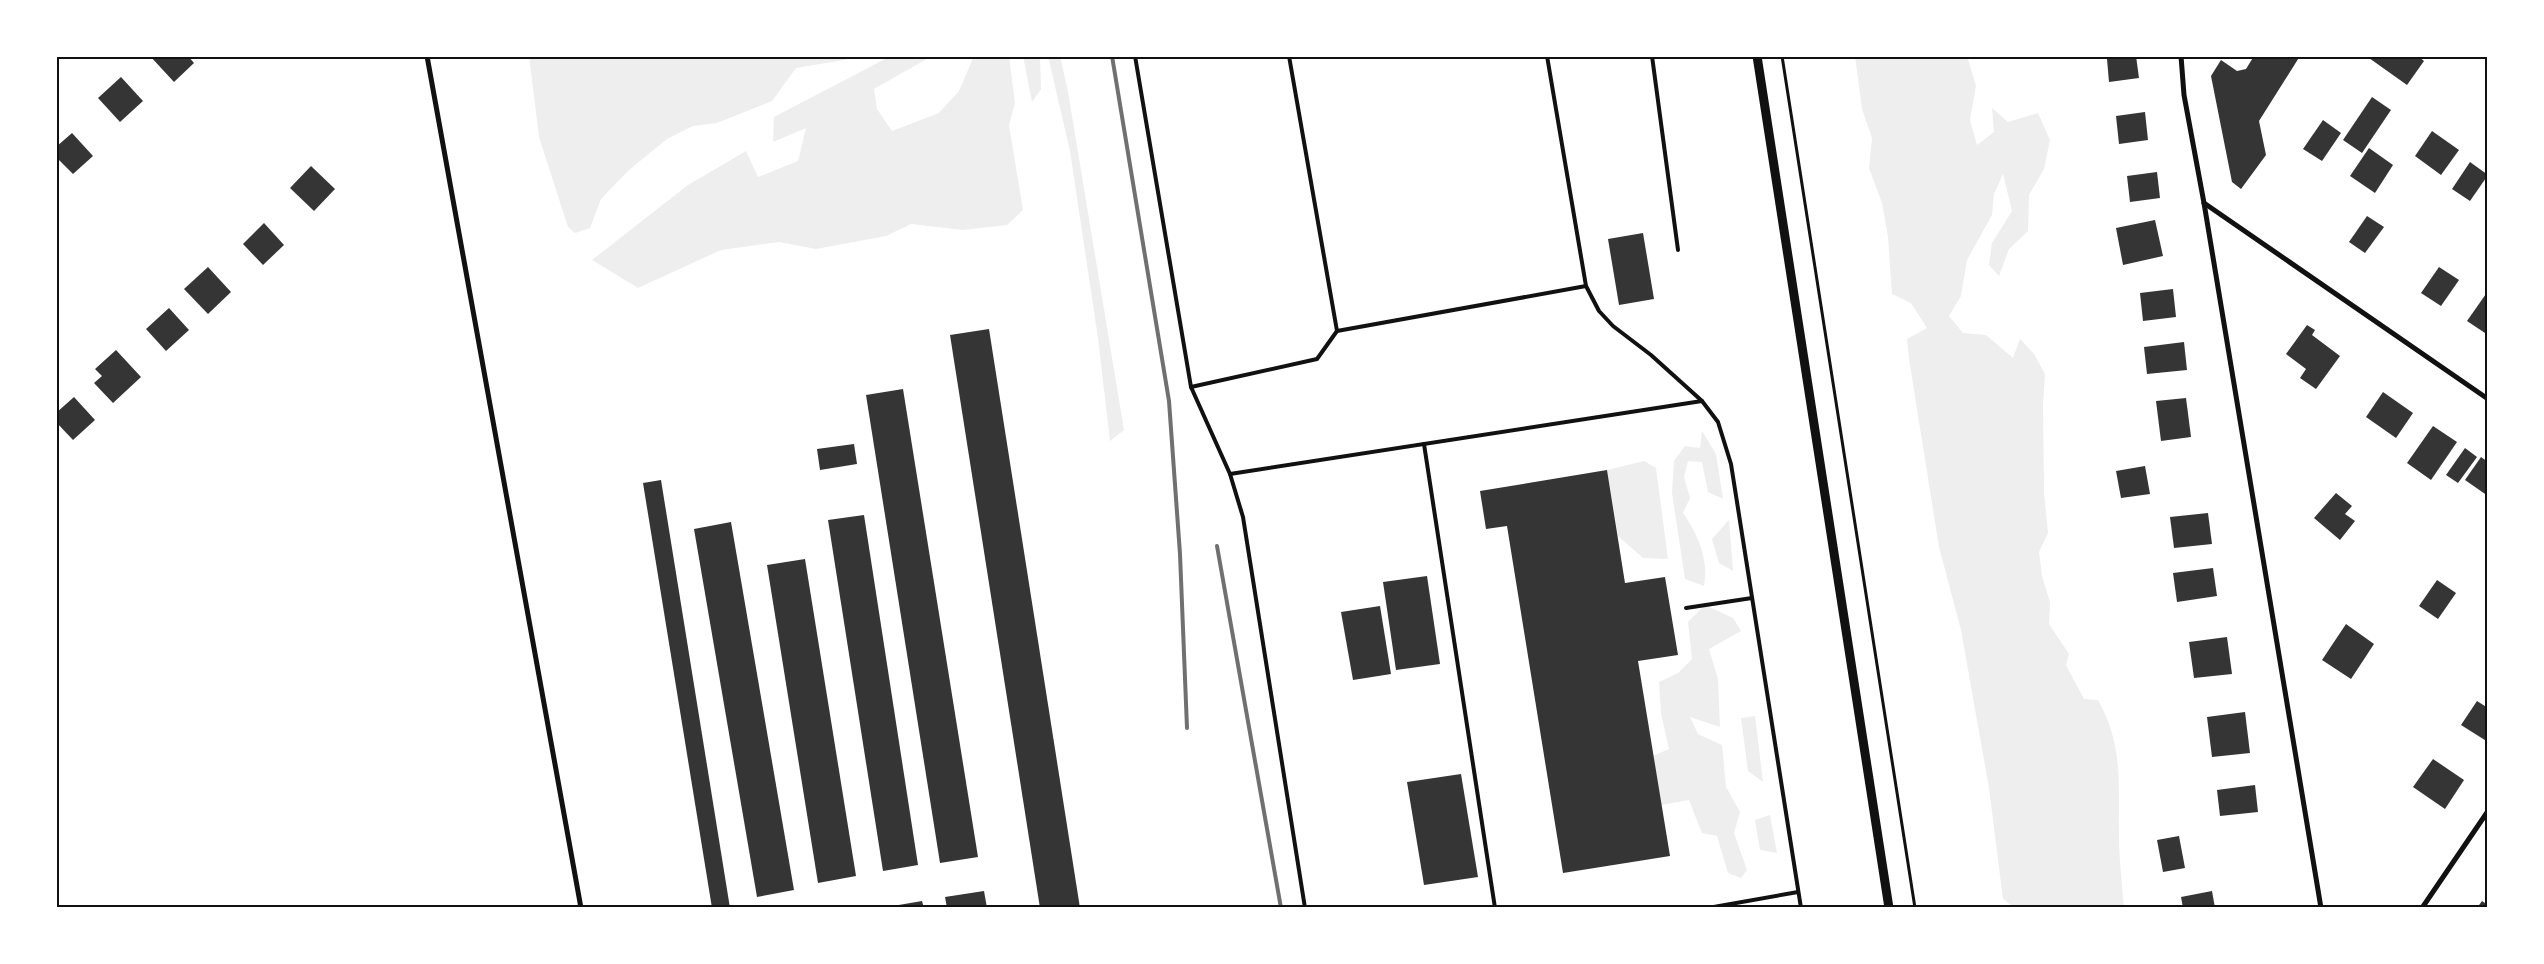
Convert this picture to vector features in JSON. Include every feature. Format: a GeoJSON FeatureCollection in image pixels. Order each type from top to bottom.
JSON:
{"type":"FeatureCollection","features":[{"type":"Feature","properties":{"kind":"street"},"geometry":{"type":"LineString","coordinates":[[427,56],[581,908]]}},
{"type":"Feature","properties":{"kind":"street"},"geometry":{"type":"LineString","coordinates":[[1757,56],[1889,908]]}},
{"type":"Feature","properties":{"kind":"street"},"geometry":{"type":"LineString","coordinates":[[2181,56],[2184,95],[2204,202],[2321,908]]}},
{"type":"Feature","properties":{"kind":"street"},"geometry":{"type":"LineString","coordinates":[[2204,202],[2488,399]]}},
{"type":"Feature","properties":{"kind":"street"},"geometry":{"type":"LineString","coordinates":[[2422,908],[2488,811]]}},
{"type":"Feature","properties":{"kind":"lane"},"geometry":{"type":"LineString","coordinates":[[1135,56],[1191,387],[1230,474],[1244,517],[1305,908]]}},
{"type":"Feature","properties":{"kind":"lane"},"geometry":{"type":"LineString","coordinates":[[1289,56],[1337,331]]}},
{"type":"Feature","properties":{"kind":"lane"},"geometry":{"type":"LineString","coordinates":[[1547,56],[1586,286],[1599,311],[1613,326],[1652,355],[1702,401],[1718,422],[1731,464],[1800,908]]}},
{"type":"Feature","properties":{"kind":"lane"},"geometry":{"type":"LineString","coordinates":[[1652,56],[1678,250]]}},
{"type":"Feature","properties":{"kind":"lane"},"geometry":{"type":"LineString","coordinates":[[1191,387],[1317,359],[1337,331],[1586,286]]}},
{"type":"Feature","properties":{"kind":"lane"},"geometry":{"type":"LineString","coordinates":[[1230,474],[1702,401]]}},
{"type":"Feature","properties":{"kind":"lane"},"geometry":{"type":"LineString","coordinates":[[1424,444],[1495,908]]}},
{"type":"Feature","properties":{"kind":"lane"},"geometry":{"type":"LineString","coordinates":[[1686,608],[1752,598]]}},
{"type":"Feature","properties":{"kind":"lane"},"geometry":{"type":"LineString","coordinates":[[1708,908],[1798,892]]}},
{"type":"Feature","properties":{"kind":"path"},"geometry":{"type":"LineString","coordinates":[[1782,56],[1915,908]]}},
{"type":"Feature","properties":{"kind":"shaded area"},"geometry":{"type":"Polygon","coordinates":[[[529,56],[854,56],[844,60],[796,68],[772,101],[717,123],[693,126],[667,139],[629,170],[601,199],[590,228],[575,233],[568,227],[539,137],[529,56]]]}},
{"type":"Feature","properties":{"kind":"shaded area"},"geometry":{"type":"Polygon","coordinates":[[[891,56],[932,56],[874,89],[877,109],[892,131],[939,113],[959,91],[974,56],[1009,56],[1015,103],[1009,125],[1023,210],[1007,225],[963,230],[911,224],[886,236],[816,249],[779,242],[721,250],[638,288],[592,260],[688,185],[746,151],[758,177],[798,161],[806,128],[773,142],[774,117],[891,56]]]}},
{"type":"Feature","properties":{"kind":"shaded area"},"geometry":{"type":"Polygon","coordinates":[[[1023,56],[1040,56],[1041,89],[1032,102],[1023,56]]]}},
{"type":"Feature","properties":{"kind":"shaded area"},"geometry":{"type":"Polygon","coordinates":[[[1048,56],[1060,56],[1068,92],[1124,430],[1110,441],[1098,338],[1070,151],[1048,56]]]}},
{"type":"Feature","properties":{"kind":"shaded area"},"geometry":{"type":"Polygon","coordinates":[[[1855,56],[1967,56],[1976,86],[1970,120],[1977,145],[1994,132],[1992,108],[2008,122],[2038,113],[2050,140],[2044,169],[2029,195],[2028,231],[2009,249],[1999,276],[1989,265],[1992,243],[2012,211],[2003,174],[1994,194],[1992,215],[1967,260],[1961,296],[1949,316],[1963,333],[1986,335],[2013,358],[2020,339],[2034,354],[2045,374],[2043,405],[2044,493],[2048,533],[2039,552],[2042,576],[2050,602],[2049,624],[2069,654],[2066,665],[2084,699],[2098,700],[2112,734],[2118,766],[2120,853],[2124,908],[2015,908],[2003,899],[1989,788],[1961,630],[1939,547],[1909,359],[1907,339],[1927,328],[1911,303],[1892,294],[1888,237],[1882,203],[1869,168],[1872,138],[1862,109],[1855,56]]]}},
{"type":"Feature","properties":{"kind":"shaded area"},"geometry":{"type":"Polygon","coordinates":[[[1702,431],[1716,454],[1723,499],[1708,492],[1702,462],[1688,461],[1684,477],[1690,498],[1683,513],[1698,538],[1704,557],[1704,586],[1685,579],[1672,493],[1674,461],[1685,446],[1700,448],[1702,431]]]}},
{"type":"Feature","properties":{"kind":"shaded area"},"geometry":{"type":"Polygon","coordinates":[[[1644,461],[1656,468],[1668,559],[1643,558],[1618,536],[1607,470],[1644,461]]]}},
{"type":"Feature","properties":{"kind":"shaded area"},"geometry":{"type":"Polygon","coordinates":[[[1729,520],[1733,571],[1719,563],[1712,539],[1729,520]]]}},
{"type":"Feature","properties":{"kind":"shaded area"},"geometry":{"type":"Polygon","coordinates":[[[1705,605],[1733,618],[1741,631],[1709,649],[1718,679],[1720,727],[1690,717],[1698,734],[1722,745],[1726,787],[1740,812],[1734,833],[1747,870],[1741,878],[1728,873],[1717,836],[1702,833],[1689,800],[1661,805],[1653,756],[1669,749],[1661,713],[1659,682],[1678,673],[1692,659],[1688,622],[1705,605]]]}},
{"type":"Feature","properties":{"kind":"shaded area"},"geometry":{"type":"Polygon","coordinates":[[[1755,716],[1763,782],[1748,771],[1741,718],[1755,716]]]}},
{"type":"Feature","properties":{"kind":"shaded area"},"geometry":{"type":"Polygon","coordinates":[[[1770,815],[1777,853],[1760,850],[1755,820],[1770,815]]]}},
{"type":"Feature","properties":{"kind":"building"},"geometry":{"type":"Polygon","coordinates":[[[150,56],[188,56],[194,63],[174,82],[150,56]]]}},
{"type":"Feature","properties":{"kind":"building"},"geometry":{"type":"Polygon","coordinates":[[[2136,56],[2139,78],[2109,82],[2107,59],[2136,56]]]}},
{"type":"Feature","properties":{"kind":"building"},"geometry":{"type":"Polygon","coordinates":[[[2254,56],[2300,56],[2259,121],[2266,155],[2241,189],[2232,182],[2211,76],[2221,60],[2237,71],[2246,69],[2254,56]]]}},
{"type":"Feature","properties":{"kind":"building"},"geometry":{"type":"Polygon","coordinates":[[[2370,56],[2418,56],[2424,61],[2407,85],[2369,58],[2370,56]]]}},
{"type":"Feature","properties":{"kind":"building"},"geometry":{"type":"Polygon","coordinates":[[[121,77],[143,101],[120,122],[98,98],[121,77]]]}},
{"type":"Feature","properties":{"kind":"building"},"geometry":{"type":"Polygon","coordinates":[[[2372,97],[2391,110],[2362,153],[2343,140],[2372,97]]]}},
{"type":"Feature","properties":{"kind":"building"},"geometry":{"type":"Polygon","coordinates":[[[2145,112],[2148,140],[2119,144],[2116,116],[2145,112]]]}},
{"type":"Feature","properties":{"kind":"building"},"geometry":{"type":"Polygon","coordinates":[[[2323,120],[2341,133],[2322,161],[2303,149],[2323,120]]]}},
{"type":"Feature","properties":{"kind":"building"},"geometry":{"type":"Polygon","coordinates":[[[2432,131],[2459,150],[2441,175],[2415,156],[2432,131]]]}},
{"type":"Feature","properties":{"kind":"building"},"geometry":{"type":"Polygon","coordinates":[[[72,133],[93,156],[73,174],[56,157],[56,147],[72,133]]]}},
{"type":"Feature","properties":{"kind":"building"},"geometry":{"type":"Polygon","coordinates":[[[2369,148],[2393,165],[2375,193],[2350,176],[2369,148]]]}},
{"type":"Feature","properties":{"kind":"building"},"geometry":{"type":"Polygon","coordinates":[[[2470,162],[2488,175],[2470,201],[2452,189],[2470,162]]]}},
{"type":"Feature","properties":{"kind":"building"},"geometry":{"type":"Polygon","coordinates":[[[311,166],[335,189],[314,211],[290,188],[311,166]]]}},
{"type":"Feature","properties":{"kind":"building"},"geometry":{"type":"Polygon","coordinates":[[[2157,172],[2160,198],[2130,202],[2127,176],[2157,172]]]}},
{"type":"Feature","properties":{"kind":"building"},"geometry":{"type":"Polygon","coordinates":[[[2367,216],[2384,227],[2365,253],[2349,242],[2367,216]]]}},
{"type":"Feature","properties":{"kind":"building"},"geometry":{"type":"Polygon","coordinates":[[[2155,220],[2163,256],[2123,265],[2116,228],[2155,220]]]}},
{"type":"Feature","properties":{"kind":"building"},"geometry":{"type":"Polygon","coordinates":[[[264,223],[284,245],[263,265],[243,244],[264,223]]]}},
{"type":"Feature","properties":{"kind":"building"},"geometry":{"type":"Polygon","coordinates":[[[1643,233],[1654,299],[1619,305],[1608,239],[1643,233]]]}},
{"type":"Feature","properties":{"kind":"building"},"geometry":{"type":"Polygon","coordinates":[[[208,267],[231,292],[208,314],[184,289],[208,267]]]}},
{"type":"Feature","properties":{"kind":"building"},"geometry":{"type":"Polygon","coordinates":[[[2439,267],[2459,280],[2441,306],[2421,293],[2439,267]]]}},
{"type":"Feature","properties":{"kind":"building"},"geometry":{"type":"Polygon","coordinates":[[[2173,289],[2176,317],[2143,321],[2140,293],[2173,289]]]}},
{"type":"Feature","properties":{"kind":"building"},"geometry":{"type":"Polygon","coordinates":[[[2488,291],[2488,335],[2467,321],[2488,291]]]}},
{"type":"Feature","properties":{"kind":"building"},"geometry":{"type":"Polygon","coordinates":[[[169,308],[189,330],[166,351],[146,329],[169,308]]]}},
{"type":"Feature","properties":{"kind":"building"},"geometry":{"type":"Polygon","coordinates":[[[2307,325],[2315,330],[2312,335],[2340,356],[2316,389],[2300,378],[2306,369],[2286,354],[2307,325]]]}},
{"type":"Feature","properties":{"kind":"building"},"geometry":{"type":"Polygon","coordinates":[[[989,329],[1080,908],[1040,908],[950,335],[989,329]]]}},
{"type":"Feature","properties":{"kind":"building"},"geometry":{"type":"Polygon","coordinates":[[[2184,342],[2187,370],[2147,374],[2144,347],[2184,342]]]}},
{"type":"Feature","properties":{"kind":"building"},"geometry":{"type":"Polygon","coordinates":[[[116,350],[141,377],[113,403],[94,383],[102,376],[95,369],[116,350]]]}},
{"type":"Feature","properties":{"kind":"building"},"geometry":{"type":"Polygon","coordinates":[[[903,389],[978,857],[940,863],[866,395],[903,389]]]}},
{"type":"Feature","properties":{"kind":"building"},"geometry":{"type":"Polygon","coordinates":[[[2383,392],[2413,413],[2396,438],[2366,417],[2383,392]]]}},
{"type":"Feature","properties":{"kind":"building"},"geometry":{"type":"Polygon","coordinates":[[[74,397],[95,420],[73,440],[56,422],[56,413],[74,397]]]}},
{"type":"Feature","properties":{"kind":"building"},"geometry":{"type":"Polygon","coordinates":[[[2186,398],[2191,437],[2161,441],[2156,401],[2186,398]]]}},
{"type":"Feature","properties":{"kind":"building"},"geometry":{"type":"Polygon","coordinates":[[[2433,426],[2457,442],[2431,480],[2407,463],[2433,426]]]}},
{"type":"Feature","properties":{"kind":"building"},"geometry":{"type":"Polygon","coordinates":[[[854,444],[857,464],[820,470],[817,449],[854,444]]]}},
{"type":"Feature","properties":{"kind":"building"},"geometry":{"type":"Polygon","coordinates":[[[2465,448],[2477,457],[2458,483],[2446,475],[2465,448]]]}},
{"type":"Feature","properties":{"kind":"building"},"geometry":{"type":"Polygon","coordinates":[[[2481,457],[2488,462],[2488,496],[2465,480],[2481,457]]]}},
{"type":"Feature","properties":{"kind":"building"},"geometry":{"type":"Polygon","coordinates":[[[2145,466],[2150,494],[2121,498],[2116,471],[2145,466]]]}},
{"type":"Feature","properties":{"kind":"building"},"geometry":{"type":"Polygon","coordinates":[[[1607,470],[1625,583],[1665,577],[1678,655],[1638,661],[1670,856],[1563,873],[1507,526],[1486,529],[1480,491],[1607,470]]]}},
{"type":"Feature","properties":{"kind":"building"},"geometry":{"type":"Polygon","coordinates":[[[661,480],[730,908],[712,908],[643,483],[661,480]]]}},
{"type":"Feature","properties":{"kind":"building"},"geometry":{"type":"Polygon","coordinates":[[[2336,493],[2352,506],[2345,514],[2355,521],[2340,540],[2314,518],[2336,493]]]}},
{"type":"Feature","properties":{"kind":"building"},"geometry":{"type":"Polygon","coordinates":[[[2208,513],[2212,544],[2174,548],[2170,517],[2208,513]]]}},
{"type":"Feature","properties":{"kind":"building"},"geometry":{"type":"Polygon","coordinates":[[[864,515],[918,865],[883,871],[828,520],[864,515]]]}},
{"type":"Feature","properties":{"kind":"building"},"geometry":{"type":"Polygon","coordinates":[[[731,522],[794,890],[757,897],[694,529],[731,522]]]}},
{"type":"Feature","properties":{"kind":"building"},"geometry":{"type":"Polygon","coordinates":[[[805,559],[856,876],[818,883],[767,565],[805,559]]]}},
{"type":"Feature","properties":{"kind":"building"},"geometry":{"type":"Polygon","coordinates":[[[2213,568],[2217,596],[2177,602],[2173,573],[2213,568]]]}},
{"type":"Feature","properties":{"kind":"building"},"geometry":{"type":"Polygon","coordinates":[[[1427,576],[1440,664],[1396,670],[1383,582],[1427,576]]]}},
{"type":"Feature","properties":{"kind":"building"},"geometry":{"type":"Polygon","coordinates":[[[2437,580],[2456,593],[2438,619],[2419,606],[2437,580]]]}},
{"type":"Feature","properties":{"kind":"building"},"geometry":{"type":"Polygon","coordinates":[[[1380,606],[1391,674],[1353,680],[1341,612],[1380,606]]]}},
{"type":"Feature","properties":{"kind":"building"},"geometry":{"type":"Polygon","coordinates":[[[2346,624],[2374,644],[2351,679],[2322,660],[2346,624]]]}},
{"type":"Feature","properties":{"kind":"building"},"geometry":{"type":"Polygon","coordinates":[[[2227,637],[2232,674],[2194,678],[2189,642],[2227,637]]]}},
{"type":"Feature","properties":{"kind":"building"},"geometry":{"type":"Polygon","coordinates":[[[2477,701],[2488,708],[2488,742],[2461,725],[2477,701]]]}},
{"type":"Feature","properties":{"kind":"building"},"geometry":{"type":"Polygon","coordinates":[[[2245,712],[2250,753],[2212,757],[2207,717],[2245,712]]]}},
{"type":"Feature","properties":{"kind":"building"},"geometry":{"type":"Polygon","coordinates":[[[2433,759],[2464,780],[2445,809],[2413,787],[2433,759]]]}},
{"type":"Feature","properties":{"kind":"building"},"geometry":{"type":"Polygon","coordinates":[[[1461,774],[1478,877],[1424,885],[1407,782],[1461,774]]]}},
{"type":"Feature","properties":{"kind":"building"},"geometry":{"type":"Polygon","coordinates":[[[2255,785],[2258,812],[2220,816],[2217,790],[2255,785]]]}},
{"type":"Feature","properties":{"kind":"building"},"geometry":{"type":"Polygon","coordinates":[[[2179,836],[2185,868],[2163,872],[2157,840],[2179,836]]]}},
{"type":"Feature","properties":{"kind":"building"},"geometry":{"type":"Polygon","coordinates":[[[984,891],[987,908],[947,908],[945,897],[984,891]]]}},
{"type":"Feature","properties":{"kind":"building"},"geometry":{"type":"Polygon","coordinates":[[[2212,891],[2215,908],[2183,908],[2181,897],[2212,891]]]}},
{"type":"Feature","properties":{"kind":"building"},"geometry":{"type":"Polygon","coordinates":[[[922,901],[924,908],[887,908],[887,907],[922,901]]]}},
{"type":"Feature","properties":{"kind":"building"},"geometry":{"type":"Polygon","coordinates":[[[2482,901],[2488,905],[2488,908],[2477,908],[2482,901]]]}},
{"type":"Feature","properties":{"kind":"railway"},"geometry":{"type":"LineString","coordinates":[[1112,56],[1169,401],[1180,554],[1187,728]]}},
{"type":"Feature","properties":{"kind":"railway"},"geometry":{"type":"LineString","coordinates":[[1217,546],[1281,908]]}}]}
